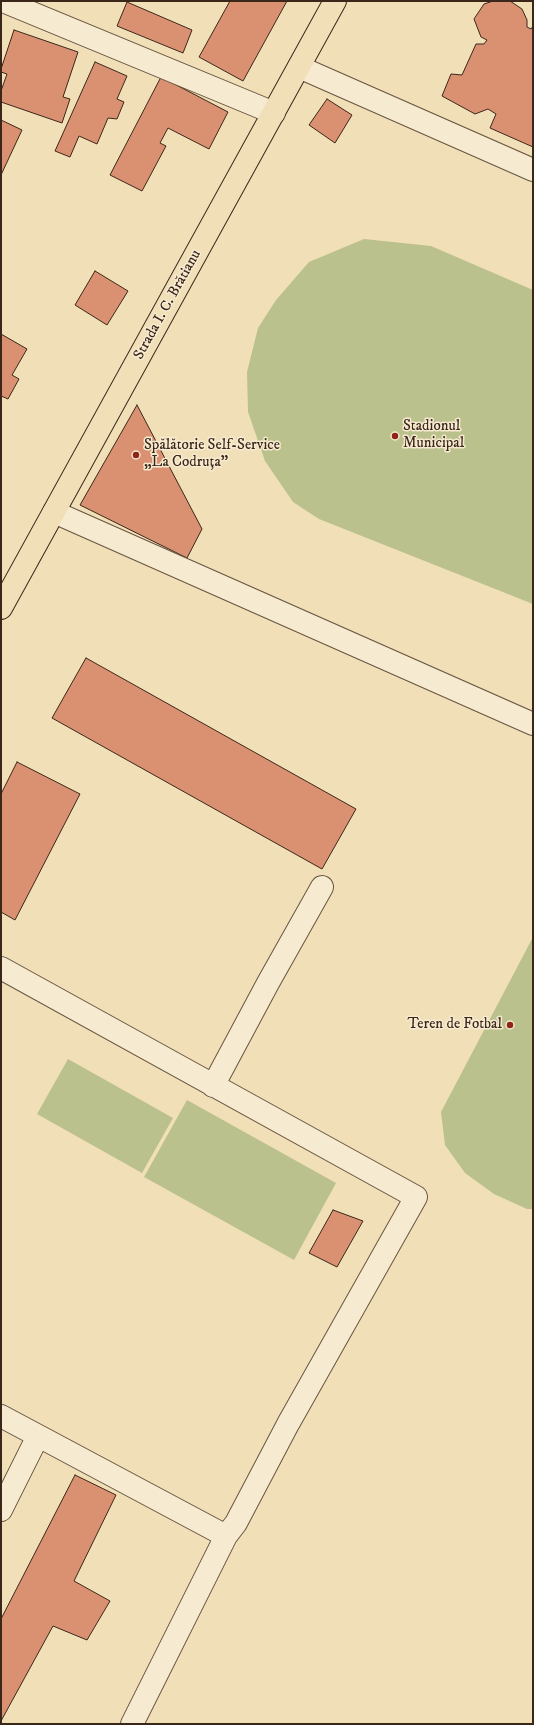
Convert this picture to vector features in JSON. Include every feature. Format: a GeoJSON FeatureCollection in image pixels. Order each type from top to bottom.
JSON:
{"type":"FeatureCollection","features":[{"type":"Feature","properties":{"kind":"main road","name":"Strada I. C. Brătianu"},"geometry":{"type":"LineString","coordinates":[[1,608],[335,1]]}},
{"type":"Feature","properties":{"kind":"street"},"geometry":{"type":"LineString","coordinates":[[4,1],[35,7],[274,113]]}},
{"type":"Feature","properties":{"kind":"street"},"geometry":{"type":"LineString","coordinates":[[299,67],[533,170]]}},
{"type":"Feature","properties":{"kind":"street"},"geometry":{"type":"LineString","coordinates":[[54,512],[533,724]]}},
{"type":"Feature","properties":{"kind":"street"},"geometry":{"type":"LineString","coordinates":[[213,1086],[268,983],[322,887]]}},
{"type":"Feature","properties":{"kind":"street"},"geometry":{"type":"LineString","coordinates":[[3,974],[213,1086],[416,1197],[288,1424],[236,1523],[226,1536],[132,1724]]}},
{"type":"Feature","properties":{"kind":"street"},"geometry":{"type":"LineString","coordinates":[[1,1416],[226,1536]]}},
{"type":"Feature","properties":{"kind":"street"},"geometry":{"type":"LineString","coordinates":[[1,1510],[38,1436]]}},
{"type":"Feature","properties":{"kind":"green space","name":"Stadionul Municipal"},"geometry":{"type":"Polygon","coordinates":[[[364,239],[431,246],[533,290],[533,604],[319,519],[293,502],[265,461],[248,412],[247,372],[258,328],[276,300],[309,262],[364,239]]]}},
{"type":"Feature","properties":{"kind":"green space","name":"Teren de Fotbal"},"geometry":{"type":"Polygon","coordinates":[[[533,937],[533,1209],[527,1209],[494,1194],[465,1173],[445,1145],[441,1112],[533,937]]]}},
{"type":"Feature","properties":{"kind":"green space"},"geometry":{"type":"Polygon","coordinates":[[[68,1059],[173,1118],[142,1173],[37,1114],[68,1059]]]}},
{"type":"Feature","properties":{"kind":"green space"},"geometry":{"type":"Polygon","coordinates":[[[187,1100],[336,1183],[294,1260],[144,1177],[187,1100]]]}},
{"type":"Feature","properties":{"kind":"building"},"geometry":{"type":"Polygon","coordinates":[[[230,1],[287,1],[243,81],[199,57],[230,1]]]}},
{"type":"Feature","properties":{"kind":"building"},"geometry":{"type":"Polygon","coordinates":[[[493,1],[510,1],[522,9],[527,20],[527,27],[531,29],[533,26],[533,147],[490,128],[496,114],[488,109],[475,114],[442,96],[451,74],[462,75],[476,44],[484,44],[487,40],[481,37],[474,19],[484,4],[493,1]]]}},
{"type":"Feature","properties":{"kind":"building"},"geometry":{"type":"Polygon","coordinates":[[[127,2],[192,30],[183,53],[117,26],[127,2]]]}},
{"type":"Feature","properties":{"kind":"building"},"geometry":{"type":"Polygon","coordinates":[[[14,30],[78,52],[63,97],[70,99],[62,123],[1,102],[1,91],[7,74],[1,72],[1,69],[14,30]]]}},
{"type":"Feature","properties":{"kind":"building"},"geometry":{"type":"Polygon","coordinates":[[[95,62],[127,76],[117,99],[124,102],[117,119],[108,118],[97,144],[79,136],[70,157],[55,151],[95,62]]]}},
{"type":"Feature","properties":{"kind":"building"},"geometry":{"type":"Polygon","coordinates":[[[161,77],[228,112],[209,149],[168,128],[160,143],[166,146],[142,191],[110,175],[161,77]]]}},
{"type":"Feature","properties":{"kind":"building"},"geometry":{"type":"Polygon","coordinates":[[[327,99],[352,115],[335,143],[309,125],[327,99]]]}},
{"type":"Feature","properties":{"kind":"building"},"geometry":{"type":"Polygon","coordinates":[[[1,120],[22,130],[1,175],[1,120]]]}},
{"type":"Feature","properties":{"kind":"building"},"geometry":{"type":"Polygon","coordinates":[[[95,271],[128,291],[107,325],[75,305],[95,271]]]}},
{"type":"Feature","properties":{"kind":"building"},"geometry":{"type":"Polygon","coordinates":[[[1,334],[27,349],[12,375],[19,379],[8,399],[1,396],[1,334]]]}},
{"type":"Feature","properties":{"kind":"building","name":"Spălătorie Self-Service „La Codruța”"},"geometry":{"type":"Polygon","coordinates":[[[137,405],[202,529],[187,558],[80,505],[137,405]]]}},
{"type":"Feature","properties":{"kind":"building"},"geometry":{"type":"Polygon","coordinates":[[[86,658],[356,809],[322,869],[52,718],[86,658]]]}},
{"type":"Feature","properties":{"kind":"building"},"geometry":{"type":"Polygon","coordinates":[[[17,762],[80,794],[15,920],[1,912],[1,794],[17,762]]]}},
{"type":"Feature","properties":{"kind":"building"},"geometry":{"type":"Polygon","coordinates":[[[333,1210],[363,1221],[337,1267],[309,1253],[333,1210]]]}},
{"type":"Feature","properties":{"kind":"building"},"geometry":{"type":"Polygon","coordinates":[[[75,1475],[116,1495],[74,1581],[110,1601],[87,1640],[53,1626],[1,1721],[1,1619],[75,1475]]]}},
{"type":"Feature","properties":{"kind":"place","name":"Stadionul Municipal"},"geometry":{"type":"Point","coordinates":[395,436]}},
{"type":"Feature","properties":{"kind":"place","name":"Spălătorie Self-Service „La Codruța”"},"geometry":{"type":"Point","coordinates":[136,455]}},
{"type":"Feature","properties":{"kind":"place","name":"Teren de Fotbal"},"geometry":{"type":"Point","coordinates":[510,1025]}}]}
